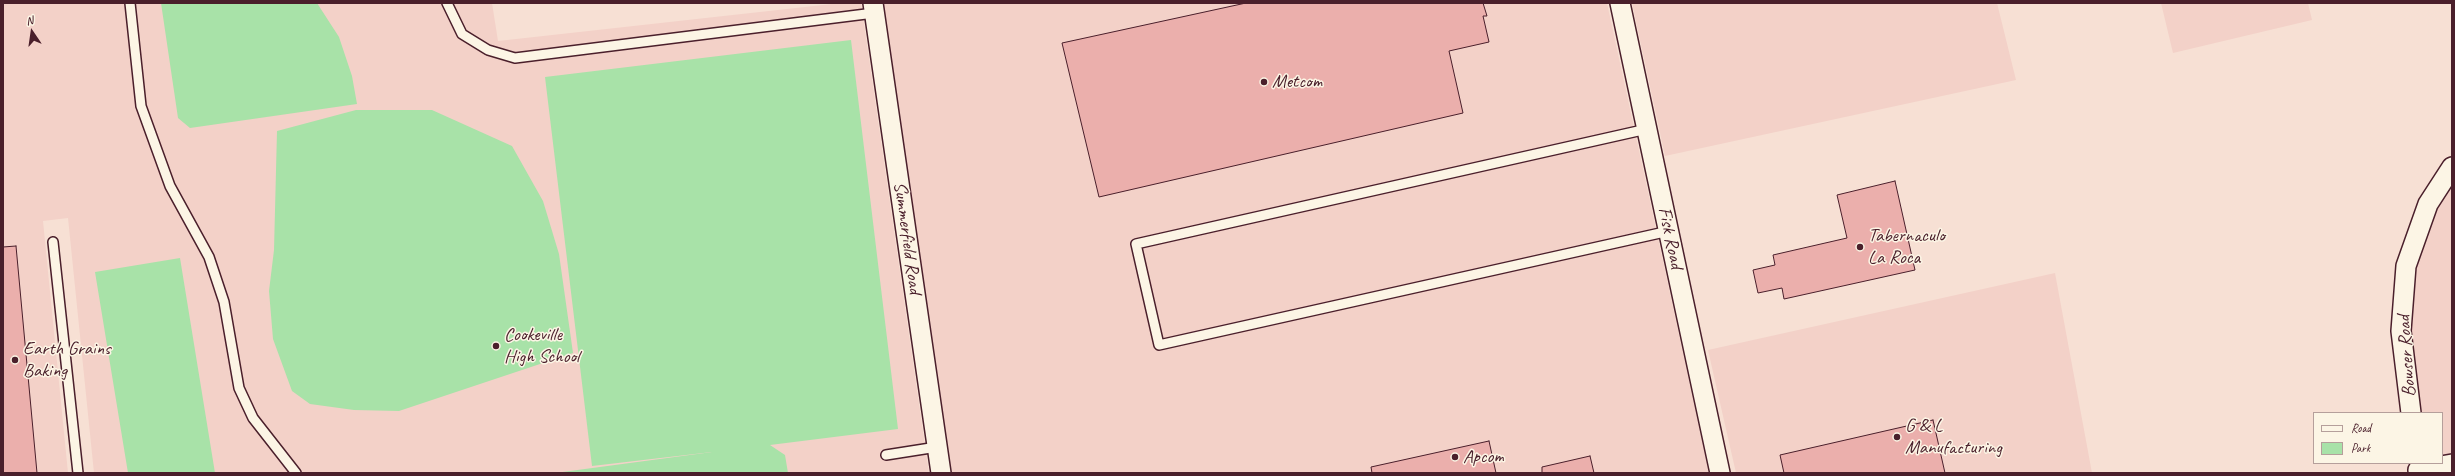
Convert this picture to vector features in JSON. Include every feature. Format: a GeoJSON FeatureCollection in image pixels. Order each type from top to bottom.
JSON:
{"type":"FeatureCollection","features":[{"type":"Feature","properties":{"kind":"street","name":"Fisk Road"},"geometry":{"type":"LineString","coordinates":[[1620,3],[1720,473]]}},
{"type":"Feature","properties":{"kind":"street","name":"Summerfield Road"},"geometry":{"type":"LineString","coordinates":[[874,8],[941,473]]}},
{"type":"Feature","properties":{"kind":"street","name":"Bowser Road"},"geometry":{"type":"LineString","coordinates":[[2411,412],[2401,331],[2406,266],[2428,204],[2452,167]]}},
{"type":"Feature","properties":{"kind":"street"},"geometry":{"type":"LineString","coordinates":[[2418,469],[2452,464]]}},
{"type":"Feature","properties":{"kind":"lane"},"geometry":{"type":"LineString","coordinates":[[130,3],[141,106],[170,186],[209,256],[224,302],[239,388],[253,418],[296,473]]}},
{"type":"Feature","properties":{"kind":"lane"},"geometry":{"type":"LineString","coordinates":[[447,3],[462,34],[488,50],[515,58],[874,8]]}},
{"type":"Feature","properties":{"kind":"lane"},"geometry":{"type":"LineString","coordinates":[[1647,129],[1136,244],[1159,345],[1669,231]]}},
{"type":"Feature","properties":{"kind":"lane"},"geometry":{"type":"LineString","coordinates":[[52,242],[78,473]]}},
{"type":"Feature","properties":{"kind":"lane"},"geometry":{"type":"LineString","coordinates":[[886,455],[937,447]]}},
{"type":"Feature","properties":{"kind":"shaded area","name":"Cookeville High School"},"geometry":{"type":"Polygon","coordinates":[[[3,3],[492,3],[498,41],[841,3],[861,3],[929,473],[94,473],[68,218],[43,221],[68,473],[3,473],[3,3]]]}},
{"type":"Feature","properties":{"kind":"shaded area"},"geometry":{"type":"Polygon","coordinates":[[[881,3],[1607,3],[1709,473],[949,473],[881,3]]]}},
{"type":"Feature","properties":{"kind":"shaded area"},"geometry":{"type":"Polygon","coordinates":[[[1632,3],[1997,3],[2016,80],[1665,156],[1632,3]]]}},
{"type":"Feature","properties":{"kind":"shaded area"},"geometry":{"type":"Polygon","coordinates":[[[2161,3],[2308,3],[2312,20],[2173,53],[2161,3]]]}},
{"type":"Feature","properties":{"kind":"shaded area"},"geometry":{"type":"Polygon","coordinates":[[[2452,180],[2452,473],[2443,464],[2443,412],[2421,412],[2409,327],[2412,291],[2419,255],[2433,216],[2452,180]]]}},
{"type":"Feature","properties":{"kind":"shaded area"},"geometry":{"type":"Polygon","coordinates":[[[2055,273],[2092,473],[1736,473],[1708,350],[2055,273]]]}},
{"type":"Feature","properties":{"kind":"green space"},"geometry":{"type":"Polygon","coordinates":[[[161,3],[317,3],[339,37],[352,76],[357,104],[190,128],[178,118],[161,3]]]}},
{"type":"Feature","properties":{"kind":"green space"},"geometry":{"type":"Polygon","coordinates":[[[851,40],[898,429],[770,445],[785,455],[788,473],[555,473],[712,452],[592,466],[545,77],[851,40]]]}},
{"type":"Feature","properties":{"kind":"green space"},"geometry":{"type":"Polygon","coordinates":[[[356,110],[432,110],[512,146],[543,201],[559,254],[573,353],[399,411],[354,410],[310,404],[292,391],[273,339],[269,291],[274,250],[277,131],[356,110]]]}},
{"type":"Feature","properties":{"kind":"green space"},"geometry":{"type":"Polygon","coordinates":[[[180,258],[215,473],[128,473],[95,272],[180,258]]]}},
{"type":"Feature","properties":{"kind":"building","name":"Metcom"},"geometry":{"type":"Polygon","coordinates":[[[1246,3],[1483,3],[1487,16],[1483,16],[1489,42],[1449,51],[1463,113],[1099,197],[1062,43],[1246,3]]]}},
{"type":"Feature","properties":{"kind":"building","name":"Tabernaculo La Roca"},"geometry":{"type":"Polygon","coordinates":[[[1895,181],[1915,270],[1784,299],[1782,288],[1758,293],[1753,270],[1775,265],[1773,255],[1847,238],[1837,195],[1895,181]]]}},
{"type":"Feature","properties":{"kind":"building","name":"Earth Grains Baking"},"geometry":{"type":"Polygon","coordinates":[[[16,246],[37,473],[3,473],[3,247],[16,246]]]}},
{"type":"Feature","properties":{"kind":"building","name":"G & L Manufacturing"},"geometry":{"type":"Polygon","coordinates":[[[1933,420],[1945,473],[1784,473],[1780,455],[1933,420]]]}},
{"type":"Feature","properties":{"kind":"building","name":"Apcom"},"geometry":{"type":"Polygon","coordinates":[[[1489,441],[1496,473],[1372,473],[1371,467],[1489,441]]]}},
{"type":"Feature","properties":{"kind":"building","name":"Apcom"},"geometry":{"type":"Polygon","coordinates":[[[1590,456],[1594,473],[1542,473],[1542,467],[1590,456]]]}},
{"type":"Feature","properties":{"kind":"place","name":"Metcom"},"geometry":{"type":"Point","coordinates":[1264,82]}},
{"type":"Feature","properties":{"kind":"place","name":"Tabernaculo La Roca"},"geometry":{"type":"Point","coordinates":[1860,247]}},
{"type":"Feature","properties":{"kind":"place","name":"Cookeville High School"},"geometry":{"type":"Point","coordinates":[496,346]}},
{"type":"Feature","properties":{"kind":"place","name":"Earth Grains Baking"},"geometry":{"type":"Point","coordinates":[15,360]}},
{"type":"Feature","properties":{"kind":"place","name":"G & L Manufacturing"},"geometry":{"type":"Point","coordinates":[1897,437]}},
{"type":"Feature","properties":{"kind":"place","name":"Apcom"},"geometry":{"type":"Point","coordinates":[1455,457]}}]}
